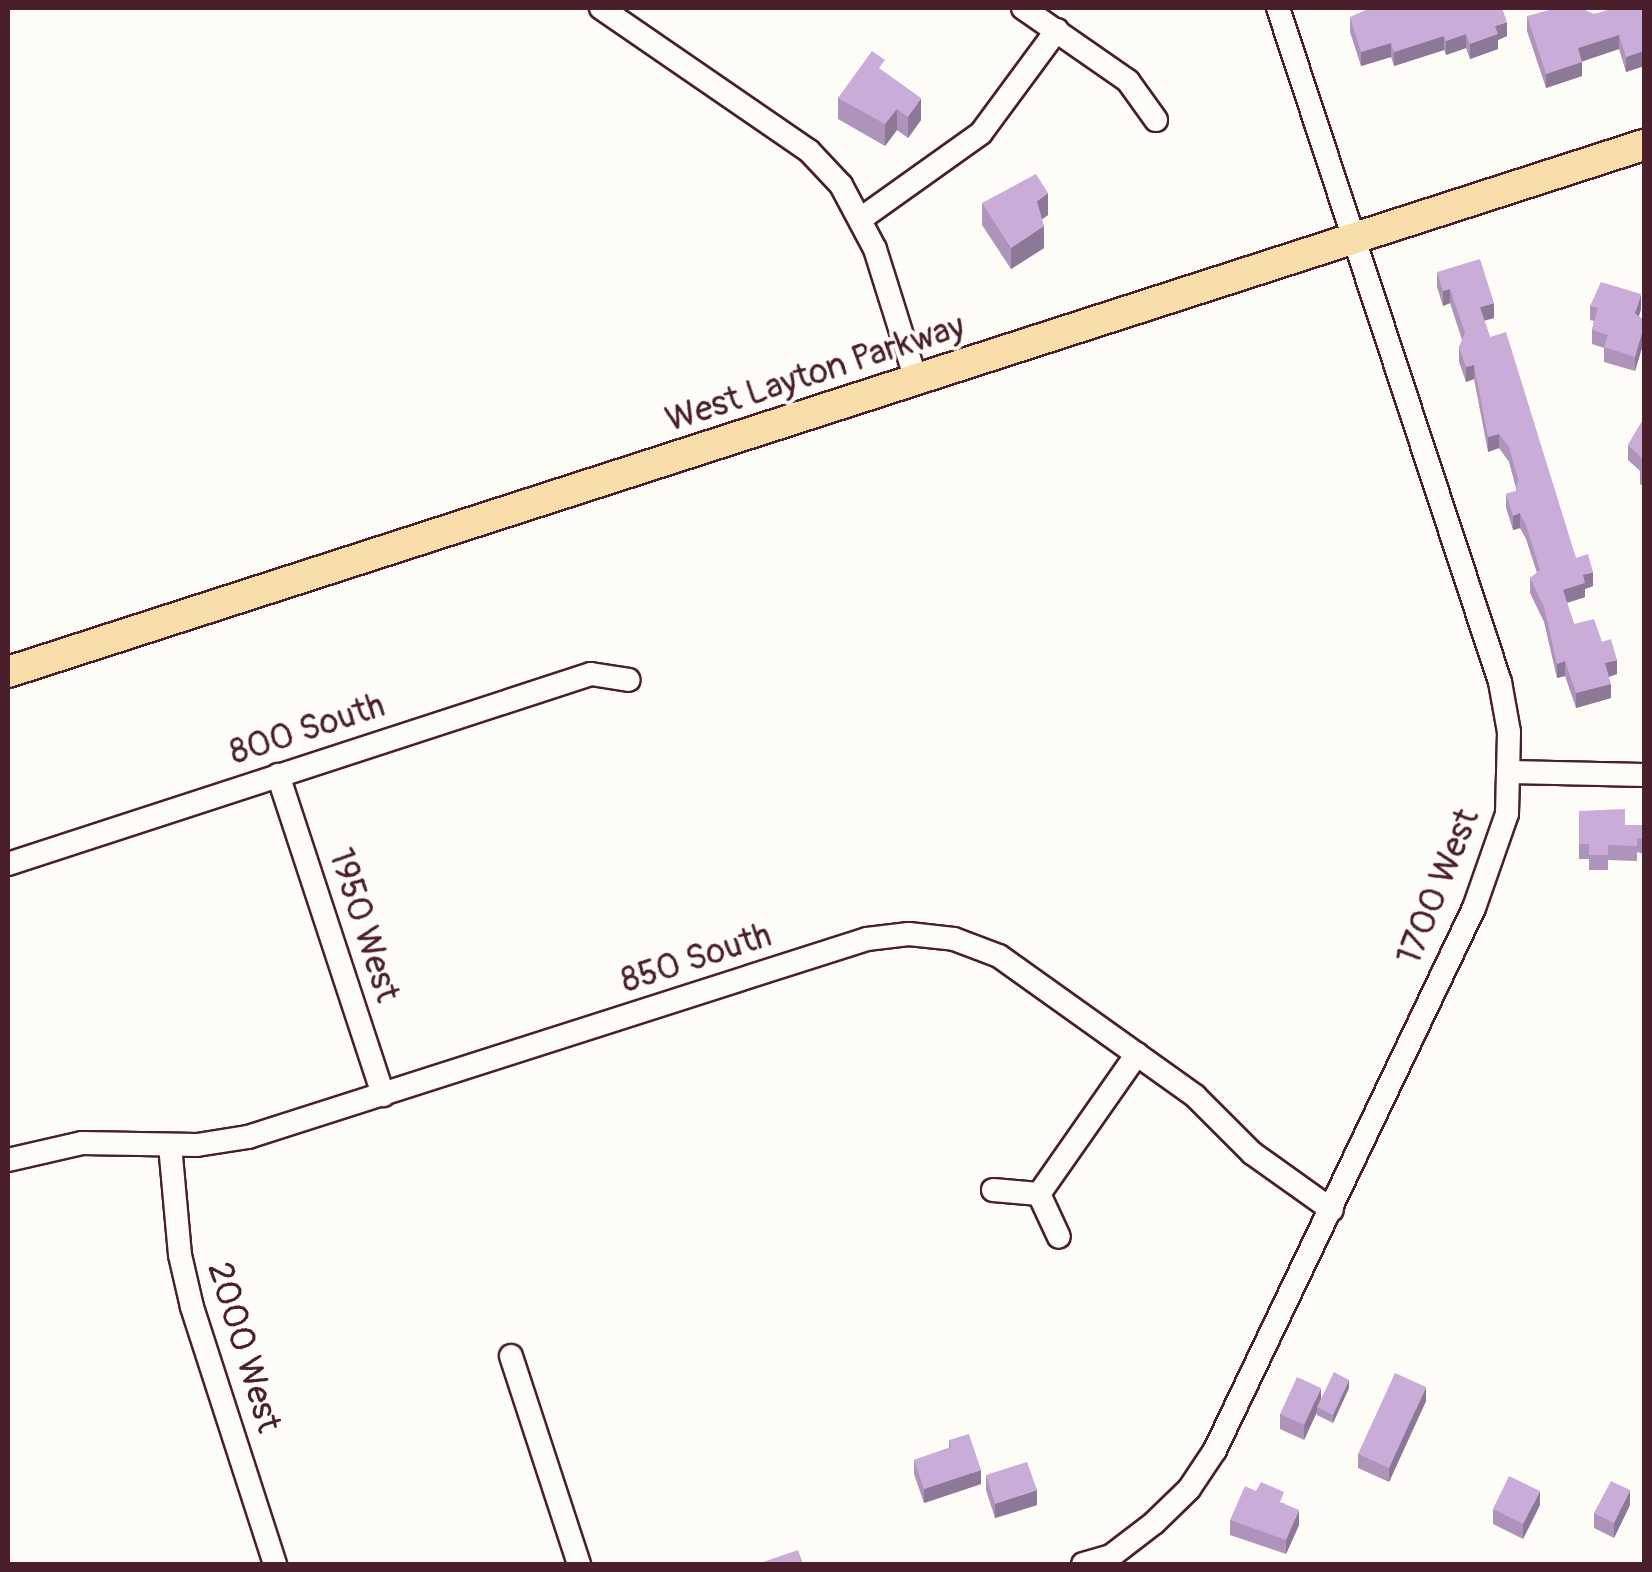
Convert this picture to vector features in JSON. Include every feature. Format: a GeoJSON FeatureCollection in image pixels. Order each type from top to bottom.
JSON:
{"type":"FeatureCollection","features":[{"type":"Feature","properties":{"kind":"main road","name":"West Layton Parkway"},"geometry":{"type":"LineString","coordinates":[[8,672],[1644,146]]}},
{"type":"Feature","properties":{"kind":"street"},"geometry":{"type":"LineString","coordinates":[[601,8],[809,151],[862,218],[916,380]]}},
{"type":"Feature","properties":{"kind":"street"},"geometry":{"type":"LineString","coordinates":[[1023,8],[1128,81],[1156,120]]}},
{"type":"Feature","properties":{"kind":"street","name":"1700 West"},"geometry":{"type":"LineString","coordinates":[[1114,1560],[1189,1489],[1214,1450],[1332,1210],[1480,893],[1507,814],[1511,772],[1500,682],[1278,8]]}},
{"type":"Feature","properties":{"kind":"street"},"geometry":{"type":"LineString","coordinates":[[862,218],[981,133],[1057,30]]}},
{"type":"Feature","properties":{"kind":"street","name":"800 South"},"geometry":{"type":"LineString","coordinates":[[8,864],[590,674],[629,680]]}},
{"type":"Feature","properties":{"kind":"street"},"geometry":{"type":"LineString","coordinates":[[1511,772],[1644,775]]}},
{"type":"Feature","properties":{"kind":"street","name":"1950 West"},"geometry":{"type":"LineString","coordinates":[[278,776],[383,1096]]}},
{"type":"Feature","properties":{"kind":"street","name":"850 South"},"geometry":{"type":"LineString","coordinates":[[8,1160],[82,1143],[170,1145],[248,1138],[867,939],[909,934],[954,938],[999,956],[1195,1096],[1252,1154],[1332,1210]]}},
{"type":"Feature","properties":{"kind":"street"},"geometry":{"type":"LineString","coordinates":[[1039,1194],[1137,1054]]}},
{"type":"Feature","properties":{"kind":"street","name":"2000 West"},"geometry":{"type":"LineString","coordinates":[[170,1145],[180,1255],[192,1307],[275,1564]]}},
{"type":"Feature","properties":{"kind":"street"},"geometry":{"type":"LineString","coordinates":[[993,1190],[1039,1194]]}},
{"type":"Feature","properties":{"kind":"street"},"geometry":{"type":"LineString","coordinates":[[1039,1194],[1059,1237]]}},
{"type":"Feature","properties":{"kind":"street"},"geometry":{"type":"LineString","coordinates":[[511,1356],[579,1564]]}},
{"type":"Feature","properties":{"kind":"street"},"geometry":{"type":"LineString","coordinates":[[1083,1564],[1114,1560]]}},
{"type":"Feature","properties":{"kind":"building"},"geometry":{"type":"Polygon","coordinates":[[[1370,8],[1502,8],[1507,22],[1495,26],[1498,34],[1470,44],[1466,34],[1446,41],[1444,36],[1394,52],[1391,43],[1361,52],[1350,17],[1370,8]]]}},
{"type":"Feature","properties":{"kind":"building"},"geometry":{"type":"Polygon","coordinates":[[[1557,8],[1580,8],[1594,14],[1615,8],[1644,8],[1644,51],[1626,57],[1619,35],[1578,48],[1582,62],[1546,74],[1527,16],[1557,8]]]}},
{"type":"Feature","properties":{"kind":"building"},"geometry":{"type":"Polygon","coordinates":[[[872,51],[885,60],[879,68],[921,98],[908,117],[897,109],[885,124],[838,98],[872,51]]]}},
{"type":"Feature","properties":{"kind":"building"},"geometry":{"type":"Polygon","coordinates":[[[1036,174],[1048,193],[1037,201],[1044,226],[1011,248],[982,203],[1036,174]]]}},
{"type":"Feature","properties":{"kind":"building"},"geometry":{"type":"Polygon","coordinates":[[[1480,259],[1494,303],[1480,307],[1490,337],[1506,332],[1576,558],[1588,554],[1593,572],[1583,575],[1585,583],[1563,590],[1574,624],[1594,619],[1602,642],[1611,639],[1617,660],[1605,663],[1611,684],[1576,693],[1565,661],[1557,664],[1544,607],[1530,578],[1540,570],[1526,525],[1520,513],[1513,516],[1506,494],[1516,491],[1518,479],[1509,447],[1499,434],[1488,437],[1474,365],[1466,367],[1459,347],[1465,333],[1450,289],[1443,291],[1437,272],[1480,259]]]}},
{"type":"Feature","properties":{"kind":"building"},"geometry":{"type":"Polygon","coordinates":[[[1601,282],[1641,294],[1635,313],[1644,326],[1635,357],[1604,347],[1608,335],[1592,330],[1598,308],[1590,306],[1601,282]]]}},
{"type":"Feature","properties":{"kind":"building"},"geometry":{"type":"Polygon","coordinates":[[[1644,418],[1644,460],[1628,445],[1644,418]]]}},
{"type":"Feature","properties":{"kind":"building"},"geometry":{"type":"Polygon","coordinates":[[[1625,809],[1625,825],[1644,825],[1644,840],[1637,838],[1637,846],[1608,845],[1608,855],[1589,855],[1589,844],[1579,844],[1579,811],[1625,809]]]}},
{"type":"Feature","properties":{"kind":"building"},"geometry":{"type":"Polygon","coordinates":[[[1334,1372],[1349,1380],[1333,1415],[1317,1407],[1334,1372]]]}},
{"type":"Feature","properties":{"kind":"building"},"geometry":{"type":"Polygon","coordinates":[[[1395,1373],[1426,1387],[1389,1468],[1358,1454],[1395,1373]]]}},
{"type":"Feature","properties":{"kind":"building"},"geometry":{"type":"Polygon","coordinates":[[[1297,1377],[1321,1388],[1304,1425],[1280,1414],[1297,1377]]]}},
{"type":"Feature","properties":{"kind":"building"},"geometry":{"type":"Polygon","coordinates":[[[969,1434],[981,1470],[924,1489],[914,1460],[951,1447],[949,1440],[969,1434]]]}},
{"type":"Feature","properties":{"kind":"building"},"geometry":{"type":"Polygon","coordinates":[[[1027,1462],[1037,1490],[995,1504],[986,1475],[1027,1462]]]}},
{"type":"Feature","properties":{"kind":"building"},"geometry":{"type":"Polygon","coordinates":[[[1509,1476],[1540,1491],[1523,1524],[1493,1509],[1509,1476]]]}},
{"type":"Feature","properties":{"kind":"building"},"geometry":{"type":"Polygon","coordinates":[[[1611,1481],[1630,1490],[1614,1523],[1594,1513],[1611,1481]]]}},
{"type":"Feature","properties":{"kind":"building"},"geometry":{"type":"Polygon","coordinates":[[[1261,1482],[1284,1492],[1280,1502],[1299,1510],[1286,1540],[1230,1520],[1245,1486],[1256,1491],[1261,1482]]]}},
{"type":"Feature","properties":{"kind":"building"},"geometry":{"type":"Polygon","coordinates":[[[798,1550],[803,1564],[763,1562],[798,1550]]]}}]}
